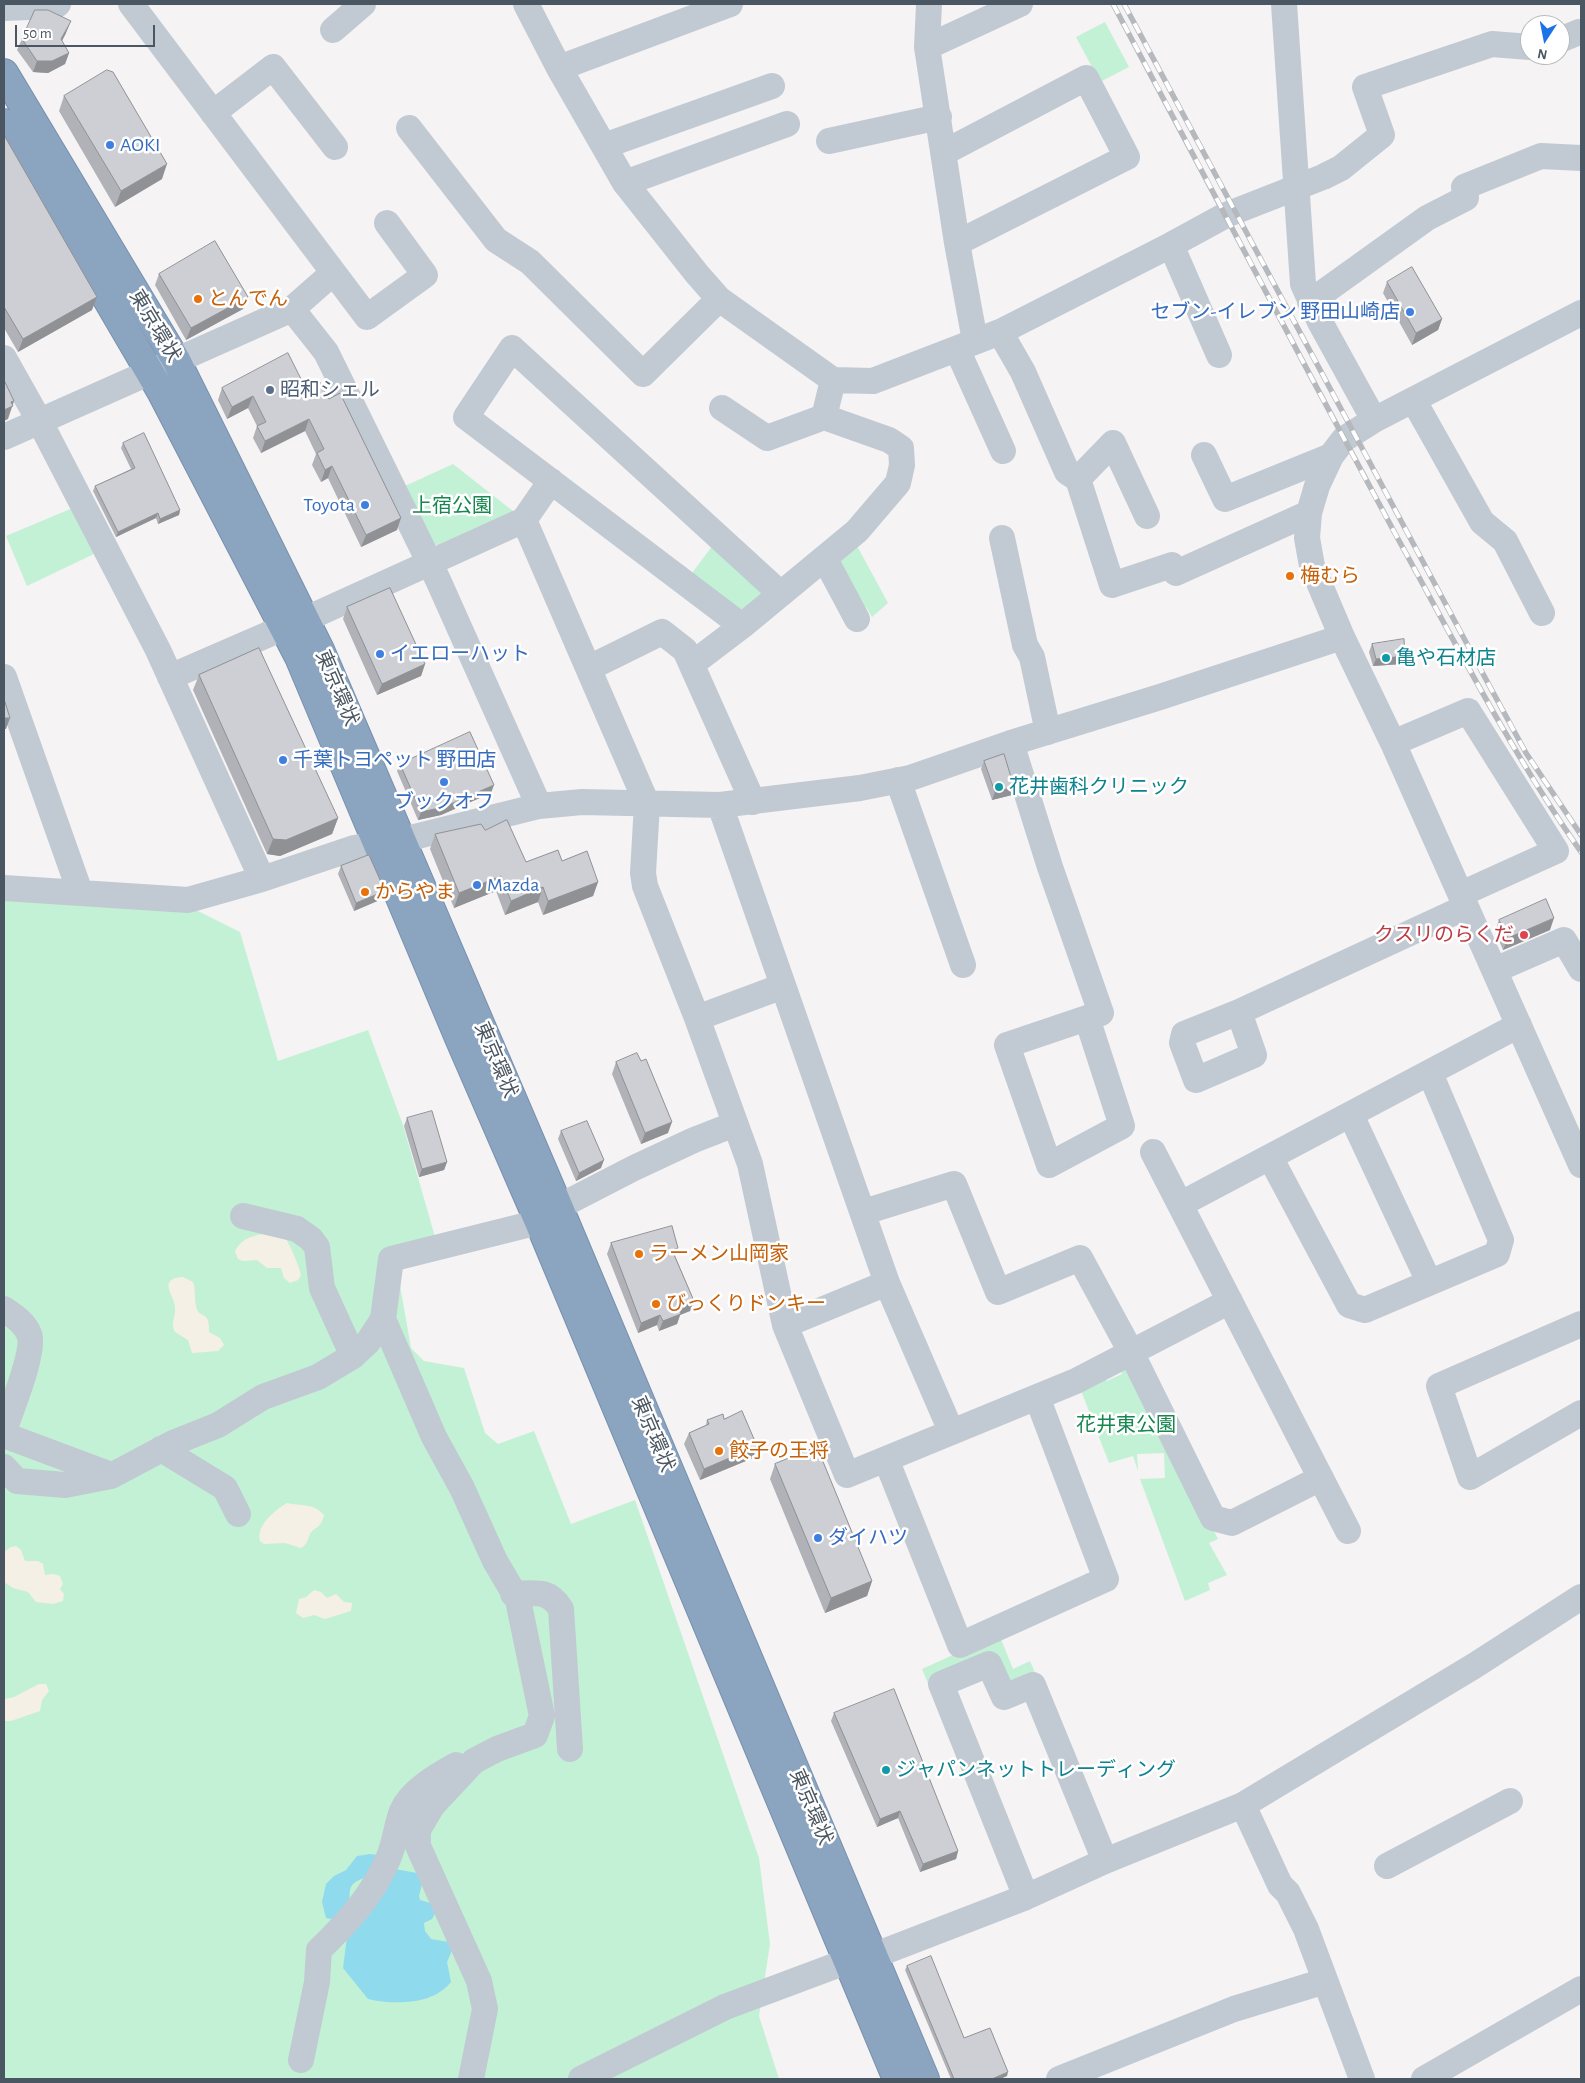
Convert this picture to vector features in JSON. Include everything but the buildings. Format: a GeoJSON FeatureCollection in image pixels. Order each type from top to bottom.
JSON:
{"type":"FeatureCollection","features":[{"type":"Feature","properties":{"kind":"highway","name":"東京環状"},"geometry":{"type":"LineString","coordinates":[[4,73],[176,360],[306,619],[402,840],[549,1215],[861,1959],[924,2079]]}},
{"type":"Feature","properties":{"kind":"highway","name":"東京環状"},"geometry":{"type":"LineString","coordinates":[[4,123],[150,373],[299,658],[376,842],[549,1215]]}},
{"type":"Feature","properties":{"kind":"highway","name":"東京環状"},"geometry":{"type":"LineString","coordinates":[[861,1959],[898,2079]]}},
{"type":"Feature","properties":{"kind":"street"},"geometry":{"type":"LineString","coordinates":[[4,8],[54,6],[58,4]]}},
{"type":"Feature","properties":{"kind":"street"},"geometry":{"type":"LineString","coordinates":[[131,4],[366,317],[425,275],[387,223]]}},
{"type":"Feature","properties":{"kind":"street"},"geometry":{"type":"LineString","coordinates":[[333,30],[363,4]]}},
{"type":"Feature","properties":{"kind":"street"},"geometry":{"type":"LineString","coordinates":[[526,4],[559,68],[625,183],[697,274],[719,299],[833,380],[873,381],[1000,332],[1171,245],[1226,214],[1296,189],[1341,168],[1382,135],[1365,87],[1492,44],[1520,46]]}},
{"type":"Feature","properties":{"kind":"street"},"geometry":{"type":"LineString","coordinates":[[559,68],[730,4]]}},
{"type":"Feature","properties":{"kind":"street"},"geometry":{"type":"LineString","coordinates":[[929,4],[927,47],[958,243],[966,345],[1003,451]]}},
{"type":"Feature","properties":{"kind":"street"},"geometry":{"type":"LineString","coordinates":[[927,47],[1020,4]]}},
{"type":"Feature","properties":{"kind":"street"},"geometry":{"type":"LineString","coordinates":[[1284,4],[1300,268],[1303,284],[1310,302],[1374,420]]}},
{"type":"Feature","properties":{"kind":"street"},"geometry":{"type":"LineString","coordinates":[[213,113],[273,67],[335,147]]}},
{"type":"Feature","properties":{"kind":"street"},"geometry":{"type":"LineString","coordinates":[[945,152],[1086,78],[1126,156],[958,243]]}},
{"type":"Feature","properties":{"kind":"street"},"geometry":{"type":"LineString","coordinates":[[604,146],[772,86]]}},
{"type":"Feature","properties":{"kind":"street"},"geometry":{"type":"LineString","coordinates":[[828,141],[939,117]]}},
{"type":"Feature","properties":{"kind":"street"},"geometry":{"type":"LineString","coordinates":[[625,183],[787,124]]}},
{"type":"Feature","properties":{"kind":"street"},"geometry":{"type":"LineString","coordinates":[[409,128],[496,240],[530,262],[643,374],[719,299]]}},
{"type":"Feature","properties":{"kind":"street"},"geometry":{"type":"LineString","coordinates":[[1310,302],[1428,218],[1466,198],[1464,187],[1541,156],[1581,158]]}},
{"type":"Feature","properties":{"kind":"street"},"geometry":{"type":"LineString","coordinates":[[1171,245],[1219,355]]}},
{"type":"Feature","properties":{"kind":"street"},"geometry":{"type":"LineString","coordinates":[[4,437],[292,309],[333,272]]}},
{"type":"Feature","properties":{"kind":"street"},"geometry":{"type":"LineString","coordinates":[[292,309],[326,352],[430,562],[540,806]]}},
{"type":"Feature","properties":{"kind":"street"},"geometry":{"type":"LineString","coordinates":[[1580,1159],[1393,743],[1342,637],[1312,566],[1307,538],[1309,512],[1317,486],[1331,456],[1344,439],[1374,420],[1581,313]]}},
{"type":"Feature","properties":{"kind":"street"},"geometry":{"type":"LineString","coordinates":[[1000,332],[1023,372],[1067,472],[1078,479],[1112,585],[1172,565],[1176,573],[1309,512]]}},
{"type":"Feature","properties":{"kind":"street"},"geometry":{"type":"LineString","coordinates":[[742,626],[466,417],[512,348],[782,594]]}},
{"type":"Feature","properties":{"kind":"street"},"geometry":{"type":"LineString","coordinates":[[4,358],[40,422],[170,677],[262,879]]}},
{"type":"Feature","properties":{"kind":"street"},"geometry":{"type":"LineString","coordinates":[[824,417],[833,380]]}},
{"type":"Feature","properties":{"kind":"street"},"geometry":{"type":"LineString","coordinates":[[1414,401],[1482,522],[1505,541],[1542,614]]}},
{"type":"Feature","properties":{"kind":"street"},"geometry":{"type":"LineString","coordinates":[[692,664],[782,594],[857,531],[898,483],[902,465],[901,448],[890,440],[824,417],[767,438],[722,408]]}},
{"type":"Feature","properties":{"kind":"street"},"geometry":{"type":"LineString","coordinates":[[1078,479],[1113,443],[1147,516]]}},
{"type":"Feature","properties":{"kind":"street"},"geometry":{"type":"LineString","coordinates":[[1204,454],[1225,499],[1331,456]]}},
{"type":"Feature","properties":{"kind":"street"},"geometry":{"type":"LineString","coordinates":[[306,619],[524,520],[551,481]]}},
{"type":"Feature","properties":{"kind":"street"},"geometry":{"type":"LineString","coordinates":[[524,520],[647,804],[643,873],[645,886],[697,1018],[756,1185],[785,1326],[847,1475],[1095,1372],[1230,1301]]}},
{"type":"Feature","properties":{"kind":"street"},"geometry":{"type":"LineString","coordinates":[[1002,538],[1025,645],[1032,657],[1048,732]]}},
{"type":"Feature","properties":{"kind":"street"},"geometry":{"type":"LineString","coordinates":[[825,559],[857,619]]}},
{"type":"Feature","properties":{"kind":"street"},"geometry":{"type":"LineString","coordinates":[[588,668],[662,632],[685,650],[753,802]]}},
{"type":"Feature","properties":{"kind":"street"},"geometry":{"type":"LineString","coordinates":[[170,677],[269,634]]}},
{"type":"Feature","properties":{"kind":"street"},"geometry":{"type":"LineString","coordinates":[[4,888],[188,900],[262,879],[376,842],[402,840],[540,806],[582,802],[720,805],[860,788],[898,780],[1342,637]]}},
{"type":"Feature","properties":{"kind":"street"},"geometry":{"type":"LineString","coordinates":[[4,677],[80,892]]}},
{"type":"Feature","properties":{"kind":"street"},"geometry":{"type":"LineString","coordinates":[[1239,1012],[1556,852],[1468,712],[1393,743]]}},
{"type":"Feature","properties":{"kind":"street"},"geometry":{"type":"LineString","coordinates":[[1011,743],[1050,868],[1101,1013],[1007,1045],[1049,1165],[1122,1126],[1087,1018]]}},
{"type":"Feature","properties":{"kind":"street"},"geometry":{"type":"LineString","coordinates":[[898,780],[963,965]]}},
{"type":"Feature","properties":{"kind":"street"},"geometry":{"type":"LineString","coordinates":[[720,805],[864,1212],[887,1283],[951,1431]]}},
{"type":"Feature","properties":{"kind":"street"},"geometry":{"type":"LineString","coordinates":[[1495,970],[1564,940],[1581,969]]}},
{"type":"Feature","properties":{"kind":"street"},"geometry":{"type":"LineString","coordinates":[[697,1018],[783,986]]}},
{"type":"Feature","properties":{"kind":"street"},"geometry":{"type":"LineString","coordinates":[[1181,1204],[1519,1025]]}},
{"type":"Feature","properties":{"kind":"street"},"geometry":{"type":"LineString","coordinates":[[1270,1157],[1349,1305],[1365,1310],[1497,1254],[1502,1240],[1430,1073]]}},
{"type":"Feature","properties":{"kind":"street"},"geometry":{"type":"LineString","coordinates":[[1351,1115],[1429,1282]]}},
{"type":"Feature","properties":{"kind":"street"},"geometry":{"type":"LineString","coordinates":[[8,1476],[65,1484],[112,1476],[161,1449],[218,1425],[263,1397],[318,1377],[353,1356],[368,1342],[383,1320],[391,1259],[549,1215],[694,1140],[736,1124]]}},
{"type":"Feature","properties":{"kind":"street"},"geometry":{"type":"LineString","coordinates":[[1153,1152],[1348,1531]]}},
{"type":"Feature","properties":{"kind":"street"},"geometry":{"type":"LineString","coordinates":[[864,1212],[954,1184],[998,1292],[1080,1258],[1131,1352],[1213,1518],[1232,1523],[1321,1478]]}},
{"type":"Feature","properties":{"kind":"street"},"geometry":{"type":"LineString","coordinates":[[243,1216],[297,1229],[311,1239],[317,1247],[322,1288],[353,1356]]}},
{"type":"Feature","properties":{"kind":"street"},"geometry":{"type":"LineString","coordinates":[[785,1326],[887,1283]]}},
{"type":"Feature","properties":{"kind":"street"},"geometry":{"type":"LineString","coordinates":[[4,1309],[17,1318],[29,1334],[31,1349],[4,1431]]}},
{"type":"Feature","properties":{"kind":"street"},"geometry":{"type":"LineString","coordinates":[[301,2060],[318,1982],[319,1950],[346,1924],[373,1887],[388,1859],[402,1810],[411,1795],[455,1765],[474,1760],[535,1735],[539,1729],[542,1716],[518,1600],[495,1561],[462,1488],[434,1437],[383,1320]]}},
{"type":"Feature","properties":{"kind":"street"},"geometry":{"type":"LineString","coordinates":[[1581,1324],[1439,1386],[1470,1477],[1581,1413]]}},
{"type":"Feature","properties":{"kind":"street"},"geometry":{"type":"LineString","coordinates":[[886,1459],[960,1646],[1106,1579],[1037,1397]]}},
{"type":"Feature","properties":{"kind":"street"},"geometry":{"type":"LineString","coordinates":[[4,1435],[112,1476]]}},
{"type":"Feature","properties":{"kind":"street"},"geometry":{"type":"LineString","coordinates":[[161,1449],[224,1488],[238,1514]]}},
{"type":"Feature","properties":{"kind":"street"},"geometry":{"type":"LineString","coordinates":[[513,1594],[541,1593],[553,1597],[561,1608],[570,1749]]}},
{"type":"Feature","properties":{"kind":"street"},"geometry":{"type":"LineString","coordinates":[[581,2079],[725,2007],[861,1959],[1026,1897],[1105,1861],[1243,1805],[1474,1666],[1581,1597]]}},
{"type":"Feature","properties":{"kind":"street"},"geometry":{"type":"LineString","coordinates":[[1026,1897],[941,1684],[989,1664],[1004,1697],[1033,1685],[1105,1861]]}},
{"type":"Feature","properties":{"kind":"street"},"geometry":{"type":"LineString","coordinates":[[471,2079],[484,2009],[479,1981],[418,1846],[418,1830],[432,1806],[474,1760]]}},
{"type":"Feature","properties":{"kind":"street"},"geometry":{"type":"LineString","coordinates":[[1386,1866],[1510,1801]]}},
{"type":"Feature","properties":{"kind":"street"},"geometry":{"type":"LineString","coordinates":[[1243,1805],[1280,1885],[1288,1893],[1306,1929],[1362,2079]]}},
{"type":"Feature","properties":{"kind":"street"},"geometry":{"type":"LineString","coordinates":[[1059,2079],[1234,2009],[1325,1981]]}},
{"type":"Feature","properties":{"kind":"street"},"geometry":{"type":"LineString","coordinates":[[1424,2079],[1581,1989]]}},
{"type":"Feature","properties":{"kind":"green space"},"geometry":{"type":"Polygon","coordinates":[[[1105,22],[1129,67],[1100,82],[1076,37],[1105,22]]]}},
{"type":"Feature","properties":{"kind":"green space","name":"上宿公園"},"geometry":{"type":"Polygon","coordinates":[[[453,464],[518,515],[443,547],[432,544],[405,486],[453,464]]]}},
{"type":"Feature","properties":{"kind":"green space"},"geometry":{"type":"Polygon","coordinates":[[[75,507],[98,552],[27,586],[6,536],[75,507]]]}},
{"type":"Feature","properties":{"kind":"green space"},"geometry":{"type":"Polygon","coordinates":[[[856,544],[888,603],[872,617],[866,607],[857,605],[838,556],[856,544]]]}},
{"type":"Feature","properties":{"kind":"green space"},"geometry":{"type":"Polygon","coordinates":[[[713,545],[761,588],[761,596],[742,612],[689,577],[713,545]]]}},
{"type":"Feature","properties":{"kind":"green space"},"geometry":{"type":"Polygon","coordinates":[[[4,897],[188,906],[240,932],[278,1061],[368,1030],[403,1125],[437,1244],[397,1268],[411,1348],[424,1361],[464,1368],[485,1433],[498,1444],[534,1431],[571,1524],[635,1500],[759,1858],[770,1944],[759,2016],[779,2079],[4,2079],[4,897]]]}},
{"type":"Feature","properties":{"kind":"green space","name":"花井東公園"},"geometry":{"type":"Polygon","coordinates":[[[1120,1367],[1131,1371],[1218,1539],[1209,1543],[1227,1575],[1208,1583],[1210,1590],[1185,1601],[1140,1479],[1165,1478],[1164,1453],[1137,1454],[1138,1471],[1133,1456],[1109,1463],[1080,1388],[1104,1375],[1107,1381],[1122,1374],[1120,1367]]]}},
{"type":"Feature","properties":{"kind":"green space"},"geometry":{"type":"Polygon","coordinates":[[[999,1634],[1013,1669],[1030,1661],[1036,1675],[1012,1687],[992,1657],[929,1686],[922,1669],[999,1634]]]}},
{"type":"Feature","properties":{"kind":"sand"},"geometry":{"type":"Polygon","coordinates":[[[262,1234],[286,1239],[301,1275],[298,1280],[290,1283],[284,1278],[281,1268],[267,1268],[257,1260],[243,1261],[238,1259],[235,1251],[240,1244],[262,1234]]]}},
{"type":"Feature","properties":{"kind":"sand"},"geometry":{"type":"Polygon","coordinates":[[[183,1277],[193,1282],[197,1310],[208,1320],[209,1332],[220,1338],[224,1345],[218,1351],[192,1353],[188,1340],[175,1332],[173,1322],[175,1308],[169,1284],[175,1278],[183,1277]]]}},
{"type":"Feature","properties":{"kind":"sand"},"geometry":{"type":"Polygon","coordinates":[[[287,1503],[316,1508],[324,1515],[320,1525],[312,1531],[301,1548],[285,1543],[264,1544],[260,1541],[261,1529],[264,1524],[272,1514],[287,1503]]]}},
{"type":"Feature","properties":{"kind":"sand"},"geometry":{"type":"Polygon","coordinates":[[[16,1546],[21,1550],[25,1561],[38,1561],[43,1564],[45,1575],[53,1574],[60,1576],[63,1584],[60,1589],[64,1594],[63,1601],[53,1604],[36,1602],[28,1592],[13,1588],[4,1582],[4,1552],[16,1546]]]}},
{"type":"Feature","properties":{"kind":"sand"},"geometry":{"type":"Polygon","coordinates":[[[314,1590],[321,1592],[327,1598],[336,1594],[344,1602],[352,1603],[351,1611],[325,1619],[314,1615],[303,1618],[296,1613],[299,1599],[306,1597],[314,1590]]]}},
{"type":"Feature","properties":{"kind":"sand"},"geometry":{"type":"Polygon","coordinates":[[[39,1684],[46,1684],[49,1691],[42,1700],[40,1711],[11,1721],[4,1721],[4,1699],[14,1697],[39,1684]]]}},
{"type":"Feature","properties":{"kind":"water"},"geometry":{"type":"Polygon","coordinates":[[[378,1855],[370,1876],[354,1883],[350,1889],[350,1906],[337,1920],[326,1918],[322,1902],[326,1884],[334,1876],[346,1870],[357,1856],[378,1855]]]}},
{"type":"Feature","properties":{"kind":"water"},"geometry":{"type":"Polygon","coordinates":[[[395,1869],[417,1873],[423,1880],[419,1896],[420,1900],[434,1904],[436,1912],[432,1919],[424,1923],[425,1931],[431,1939],[449,1942],[453,1948],[447,1962],[451,1982],[434,1995],[413,2001],[390,2002],[368,1999],[343,1968],[347,1937],[395,1869]]]}},
{"type":"Feature","properties":{"kind":"railway"},"geometry":{"type":"LineString","coordinates":[[1113,4],[1361,471],[1463,657],[1531,776],[1581,852]]}},
{"type":"Feature","properties":{"kind":"railway"},"geometry":{"type":"LineString","coordinates":[[1124,4],[1526,753],[1581,835]]}},
{"type":"Feature","properties":{"kind":"place","name":"AOKI"},"geometry":{"type":"Point","coordinates":[110,145]}},
{"type":"Feature","properties":{"kind":"place","name":"とんでん"},"geometry":{"type":"Point","coordinates":[198,299]}},
{"type":"Feature","properties":{"kind":"place","name":"セブン-イレブン 野田山崎店"},"geometry":{"type":"Point","coordinates":[1410,312]}},
{"type":"Feature","properties":{"kind":"place","name":"昭和シェル"},"geometry":{"type":"Point","coordinates":[270,390]}},
{"type":"Feature","properties":{"kind":"place","name":"Toyota"},"geometry":{"type":"Point","coordinates":[365,505]}},
{"type":"Feature","properties":{"kind":"place","name":"梅むら"},"geometry":{"type":"Point","coordinates":[1290,576]}},
{"type":"Feature","properties":{"kind":"place","name":"イエローハット"},"geometry":{"type":"Point","coordinates":[380,654]}},
{"type":"Feature","properties":{"kind":"place","name":"亀や石材店"},"geometry":{"type":"Point","coordinates":[1386,658]}},
{"type":"Feature","properties":{"kind":"place","name":"千葉トヨペット 野田店"},"geometry":{"type":"Point","coordinates":[283,760]}},
{"type":"Feature","properties":{"kind":"place","name":"ブックオフ"},"geometry":{"type":"Point","coordinates":[444,782]}},
{"type":"Feature","properties":{"kind":"place","name":"花井歯科クリニック"},"geometry":{"type":"Point","coordinates":[999,787]}},
{"type":"Feature","properties":{"kind":"place","name":"Mazda"},"geometry":{"type":"Point","coordinates":[477,885]}},
{"type":"Feature","properties":{"kind":"place","name":"からやま"},"geometry":{"type":"Point","coordinates":[365,892]}},
{"type":"Feature","properties":{"kind":"place","name":"クスリのらくだ"},"geometry":{"type":"Point","coordinates":[1524,935]}},
{"type":"Feature","properties":{"kind":"place","name":"ラーメン山岡家"},"geometry":{"type":"Point","coordinates":[639,1254]}},
{"type":"Feature","properties":{"kind":"place","name":"びっくりドンキー"},"geometry":{"type":"Point","coordinates":[656,1304]}},
{"type":"Feature","properties":{"kind":"place","name":"餃子の王将"},"geometry":{"type":"Point","coordinates":[719,1451]}},
{"type":"Feature","properties":{"kind":"place","name":"ダイハツ"},"geometry":{"type":"Point","coordinates":[818,1538]}},
{"type":"Feature","properties":{"kind":"place","name":"ジャパンネットトレーディング"},"geometry":{"type":"Point","coordinates":[886,1770]}}]}
